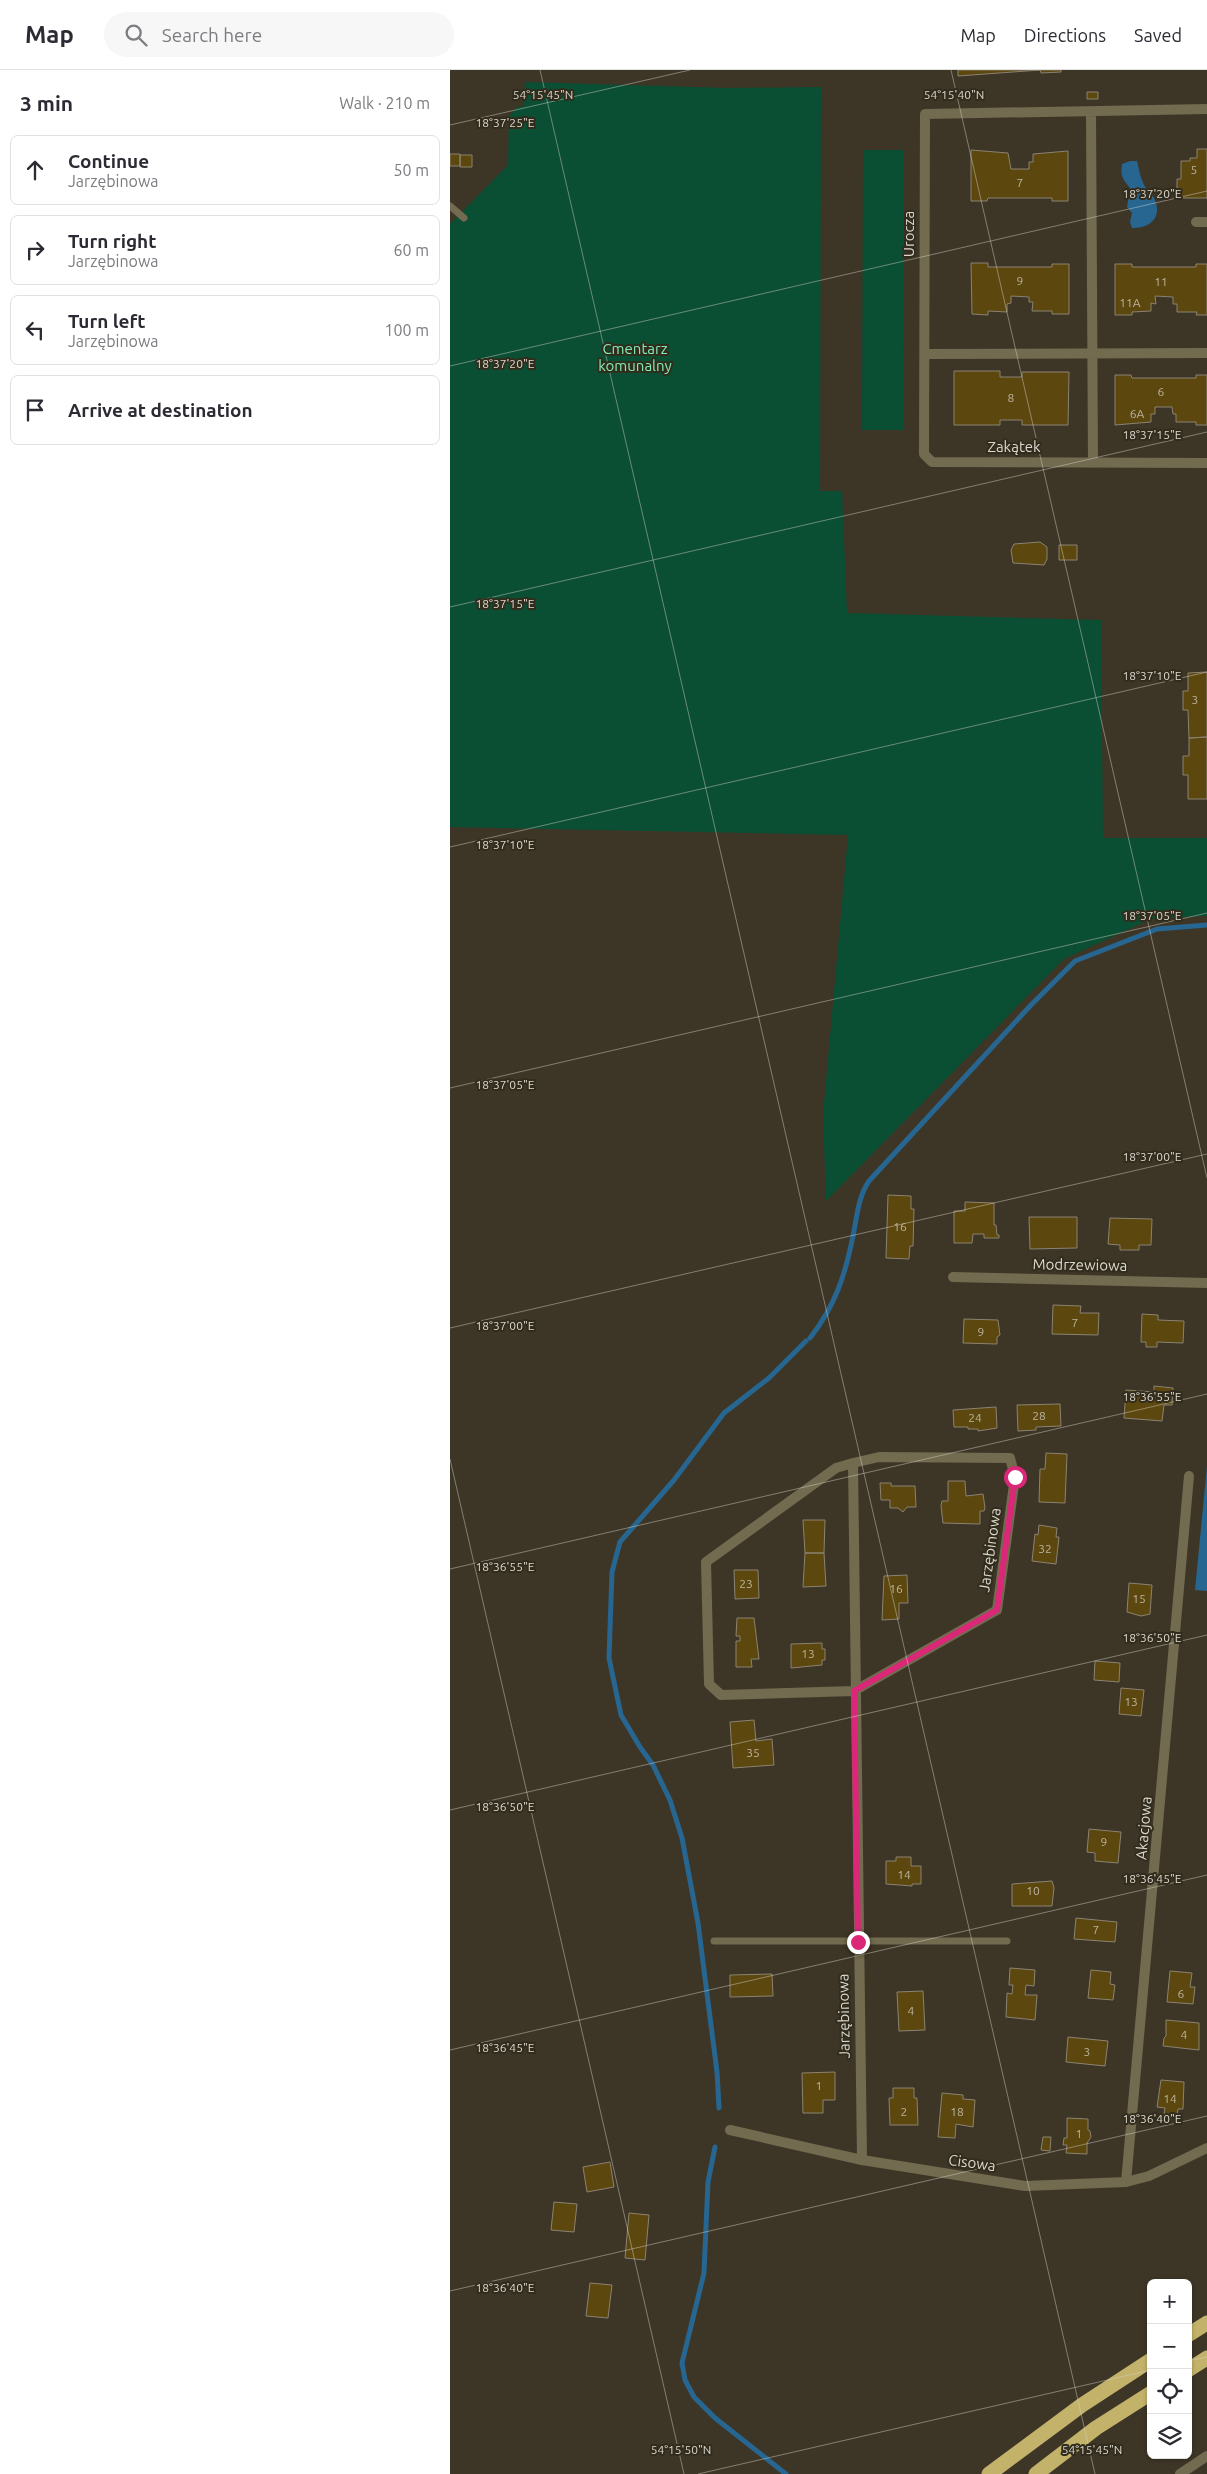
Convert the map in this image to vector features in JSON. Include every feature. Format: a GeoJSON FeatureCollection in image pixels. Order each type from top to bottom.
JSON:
{"type":"FeatureCollection","features":[{"type":"Feature","properties":{"kind":"highway"},"geometry":{"type":"LineString","coordinates":[[1192,2333],[1207,2323]]}},
{"type":"Feature","properties":{"kind":"highway"},"geometry":{"type":"LineString","coordinates":[[1190,2369],[1207,2358]]}},
{"type":"Feature","properties":{"kind":"highway"},"geometry":{"type":"LineString","coordinates":[[989,2474],[1082,2405],[1147,2363]]}},
{"type":"Feature","properties":{"kind":"highway"},"geometry":{"type":"LineString","coordinates":[[1036,2474],[1096,2428],[1147,2396]]}},
{"type":"Feature","properties":{"kind":"street","name":"Urocza"},"geometry":{"type":"LineString","coordinates":[[925,354],[925,114],[1207,109]]}},
{"type":"Feature","properties":{"kind":"street"},"geometry":{"type":"LineString","coordinates":[[1091,112],[1092,463]]}},
{"type":"Feature","properties":{"kind":"street"},"geometry":{"type":"LineString","coordinates":[[1196,222],[1207,222]]}},
{"type":"Feature","properties":{"kind":"street"},"geometry":{"type":"LineString","coordinates":[[925,354],[1207,353]]}},
{"type":"Feature","properties":{"kind":"street","name":"Zakątek"},"geometry":{"type":"LineString","coordinates":[[925,354],[924,454],[932,462],[1207,462]]}},
{"type":"Feature","properties":{"kind":"street","name":"Modrzewiowa"},"geometry":{"type":"LineString","coordinates":[[953,1277],[1207,1282]]}},
{"type":"Feature","properties":{"kind":"street","name":"Jarzębinowa"},"geometry":{"type":"LineString","coordinates":[[879,1457],[1010,1458],[1015,1477],[997,1610],[854,1691],[720,1696],[709,1684],[706,1562],[836,1468],[879,1457]]}},
{"type":"Feature","properties":{"kind":"street","name":"Jarzębinowa"},"geometry":{"type":"LineString","coordinates":[[853,1463],[854,1691],[862,2160]]}},
{"type":"Feature","properties":{"kind":"street","name":"Akacjowa"},"geometry":{"type":"LineString","coordinates":[[1126,2182],[1188,1476]]}},
{"type":"Feature","properties":{"kind":"street","name":"Cisowa"},"geometry":{"type":"LineString","coordinates":[[730,2130],[862,2160],[1026,2186],[1126,2182],[1149,2176],[1207,2148]]}},
{"type":"Feature","properties":{"kind":"street"},"geometry":{"type":"LineString","coordinates":[[1180,2474],[1207,2456]]}},
{"type":"Feature","properties":{"kind":"lane"},"geometry":{"type":"LineString","coordinates":[[450,206],[464,218]]}},
{"type":"Feature","properties":{"kind":"lane"},"geometry":{"type":"LineString","coordinates":[[714,1941],[1007,1941]]}},
{"type":"Feature","properties":{"kind":"green space","name":"Cmentarz komunalny"},"geometry":{"type":"Polygon","coordinates":[[[525,82],[728,88],[821,87],[820,491],[842,491],[847,613],[1101,620],[1103,838],[1207,838],[1207,916],[1151,919],[1064,959],[826,1201],[823,1115],[848,835],[450,827],[450,224],[508,165],[509,116],[517,107],[524,106],[525,82]]]}},
{"type":"Feature","properties":{"kind":"green space"},"geometry":{"type":"Polygon","coordinates":[[[863,150],[904,150],[903,430],[862,430],[863,150]]]}},
{"type":"Feature","properties":{"kind":"water"},"geometry":{"type":"Polygon","coordinates":[[[1137,161],[1145,187],[1154,198],[1157,210],[1154,220],[1150,224],[1139,228],[1132,228],[1130,222],[1132,213],[1127,207],[1130,188],[1124,180],[1121,168],[1122,164],[1137,161]]]}},
{"type":"Feature","properties":{"kind":"water"},"geometry":{"type":"Polygon","coordinates":[[[1207,1466],[1207,1591],[1195,1590],[1207,1466]]]}},
{"type":"Feature","properties":{"kind":"building"},"geometry":{"type":"Polygon","coordinates":[[[958,70],[1040,70],[958,76],[958,70]]]}},
{"type":"Feature","properties":{"kind":"building"},"geometry":{"type":"Polygon","coordinates":[[[1040,70],[1061,70],[1061,72],[1041,73],[1040,70]]]}},
{"type":"Feature","properties":{"kind":"building"},"geometry":{"type":"Polygon","coordinates":[[[1087,92],[1098,92],[1098,99],[1087,99],[1087,92]]]}},
{"type":"Feature","properties":{"kind":"building"},"geometry":{"type":"Polygon","coordinates":[[[1197,149],[1207,149],[1207,198],[1177,198],[1177,179],[1181,179],[1181,161],[1190,161],[1190,158],[1197,158],[1197,149]]]}},
{"type":"Feature","properties":{"kind":"building"},"geometry":{"type":"Polygon","coordinates":[[[971,150],[1008,153],[1011,169],[1029,169],[1029,162],[1033,162],[1033,154],[1068,151],[1068,201],[1052,201],[1052,198],[988,198],[987,201],[971,201],[971,150]]]}},
{"type":"Feature","properties":{"kind":"building"},"geometry":{"type":"Polygon","coordinates":[[[450,154],[460,154],[460,166],[450,166],[450,154]]]}},
{"type":"Feature","properties":{"kind":"building"},"geometry":{"type":"Polygon","coordinates":[[[460,155],[472,155],[472,167],[460,167],[460,155]]]}},
{"type":"Feature","properties":{"kind":"building"},"geometry":{"type":"Polygon","coordinates":[[[971,263],[988,263],[988,267],[1052,267],[1052,264],[1069,264],[1069,314],[1052,314],[1052,311],[1032,311],[1033,302],[1029,302],[1029,297],[1011,296],[1011,303],[1007,304],[1007,312],[988,311],[988,315],[972,314],[971,263]]]}},
{"type":"Feature","properties":{"kind":"building"},"geometry":{"type":"Polygon","coordinates":[[[1115,264],[1132,264],[1132,267],[1196,267],[1196,264],[1207,264],[1207,315],[1196,315],[1197,312],[1177,312],[1177,304],[1173,304],[1173,297],[1155,296],[1156,304],[1151,303],[1151,311],[1132,312],[1132,315],[1115,315],[1115,264]]]}},
{"type":"Feature","properties":{"kind":"building"},"geometry":{"type":"Polygon","coordinates":[[[954,371],[1000,371],[1000,377],[1022,377],[1022,372],[1069,372],[1068,425],[1022,425],[1022,420],[1000,420],[1000,425],[954,425],[954,371]]]}},
{"type":"Feature","properties":{"kind":"building"},"geometry":{"type":"Polygon","coordinates":[[[1115,375],[1131,375],[1132,378],[1196,378],[1196,375],[1207,375],[1207,425],[1196,425],[1196,422],[1176,422],[1176,414],[1173,414],[1172,407],[1155,407],[1155,414],[1151,414],[1151,422],[1115,425],[1115,375]]]}},
{"type":"Feature","properties":{"kind":"building"},"geometry":{"type":"Polygon","coordinates":[[[1040,542],[1047,547],[1047,559],[1044,565],[1013,563],[1011,550],[1014,544],[1040,542]]]}},
{"type":"Feature","properties":{"kind":"building"},"geometry":{"type":"Polygon","coordinates":[[[1059,545],[1077,545],[1077,560],[1059,560],[1059,545]]]}},
{"type":"Feature","properties":{"kind":"building"},"geometry":{"type":"Polygon","coordinates":[[[1207,672],[1207,737],[1189,738],[1188,710],[1183,710],[1183,691],[1188,691],[1188,673],[1207,672]]]}},
{"type":"Feature","properties":{"kind":"building"},"geometry":{"type":"Polygon","coordinates":[[[1207,737],[1207,799],[1188,799],[1188,775],[1183,775],[1183,756],[1189,756],[1189,738],[1207,737]]]}},
{"type":"Feature","properties":{"kind":"building"},"geometry":{"type":"Polygon","coordinates":[[[888,1195],[911,1196],[911,1209],[914,1209],[913,1246],[910,1246],[909,1259],[886,1258],[888,1195]]]}},
{"type":"Feature","properties":{"kind":"building"},"geometry":{"type":"Polygon","coordinates":[[[965,1202],[994,1203],[994,1225],[996,1225],[999,1238],[984,1238],[984,1234],[973,1234],[972,1243],[954,1243],[954,1211],[965,1211],[965,1202]]]}},
{"type":"Feature","properties":{"kind":"building"},"geometry":{"type":"Polygon","coordinates":[[[1029,1217],[1077,1217],[1077,1248],[1030,1249],[1029,1217]]]}},
{"type":"Feature","properties":{"kind":"building"},"geometry":{"type":"Polygon","coordinates":[[[1110,1218],[1152,1219],[1151,1245],[1139,1245],[1139,1250],[1120,1250],[1120,1245],[1108,1244],[1110,1218]]]}},
{"type":"Feature","properties":{"kind":"building"},"geometry":{"type":"Polygon","coordinates":[[[1053,1305],[1081,1306],[1080,1313],[1099,1313],[1098,1335],[1052,1334],[1053,1305]]]}},
{"type":"Feature","properties":{"kind":"building"},"geometry":{"type":"Polygon","coordinates":[[[1142,1314],[1158,1315],[1158,1320],[1184,1321],[1183,1343],[1157,1342],[1157,1347],[1146,1347],[1146,1342],[1141,1342],[1142,1314]]]}},
{"type":"Feature","properties":{"kind":"building"},"geometry":{"type":"Polygon","coordinates":[[[964,1319],[998,1320],[1000,1335],[997,1337],[997,1344],[963,1343],[964,1319]]]}},
{"type":"Feature","properties":{"kind":"building"},"geometry":{"type":"Polygon","coordinates":[[[1154,1386],[1173,1388],[1172,1405],[1164,1405],[1162,1421],[1124,1418],[1126,1390],[1154,1392],[1154,1386]]]}},
{"type":"Feature","properties":{"kind":"building"},"geometry":{"type":"Polygon","coordinates":[[[1060,1404],[1061,1426],[1036,1427],[1036,1430],[1018,1431],[1017,1405],[1060,1404]]]}},
{"type":"Feature","properties":{"kind":"building"},"geometry":{"type":"Polygon","coordinates":[[[996,1407],[997,1428],[978,1431],[978,1429],[968,1429],[968,1427],[954,1427],[953,1410],[996,1407]]]}},
{"type":"Feature","properties":{"kind":"building"},"geometry":{"type":"Polygon","coordinates":[[[1046,1453],[1067,1454],[1065,1503],[1039,1502],[1040,1469],[1045,1469],[1046,1453]]]}},
{"type":"Feature","properties":{"kind":"building"},"geometry":{"type":"Polygon","coordinates":[[[948,1481],[965,1481],[966,1496],[983,1494],[985,1508],[984,1511],[980,1511],[980,1524],[943,1523],[941,1506],[942,1501],[948,1501],[948,1481]]]}},
{"type":"Feature","properties":{"kind":"building"},"geometry":{"type":"Polygon","coordinates":[[[880,1483],[891,1483],[891,1486],[915,1486],[916,1507],[907,1507],[903,1512],[898,1508],[890,1508],[890,1500],[881,1500],[880,1483]]]}},
{"type":"Feature","properties":{"kind":"building"},"geometry":{"type":"Polygon","coordinates":[[[803,1520],[825,1520],[824,1553],[805,1553],[803,1520]]]}},
{"type":"Feature","properties":{"kind":"building"},"geometry":{"type":"Polygon","coordinates":[[[1039,1525],[1057,1528],[1056,1537],[1059,1537],[1056,1564],[1032,1561],[1035,1534],[1038,1535],[1039,1525]]]}},
{"type":"Feature","properties":{"kind":"building"},"geometry":{"type":"Polygon","coordinates":[[[805,1553],[824,1553],[826,1586],[803,1587],[805,1553]]]}},
{"type":"Feature","properties":{"kind":"building"},"geometry":{"type":"Polygon","coordinates":[[[734,1570],[758,1570],[759,1598],[735,1599],[734,1570]]]}},
{"type":"Feature","properties":{"kind":"building"},"geometry":{"type":"Polygon","coordinates":[[[907,1575],[908,1603],[899,1603],[899,1619],[882,1620],[884,1576],[907,1575]]]}},
{"type":"Feature","properties":{"kind":"building"},"geometry":{"type":"Polygon","coordinates":[[[1129,1583],[1152,1585],[1150,1614],[1141,1616],[1127,1612],[1129,1583]]]}},
{"type":"Feature","properties":{"kind":"building"},"geometry":{"type":"Polygon","coordinates":[[[737,1618],[754,1618],[759,1659],[751,1659],[752,1667],[736,1667],[736,1641],[740,1641],[740,1636],[736,1636],[737,1618]]]}},
{"type":"Feature","properties":{"kind":"building"},"geometry":{"type":"Polygon","coordinates":[[[822,1643],[822,1649],[825,1649],[825,1660],[822,1660],[822,1665],[791,1668],[791,1644],[822,1643]]]}},
{"type":"Feature","properties":{"kind":"building"},"geometry":{"type":"Polygon","coordinates":[[[1095,1661],[1120,1663],[1119,1682],[1094,1680],[1095,1661]]]}},
{"type":"Feature","properties":{"kind":"building"},"geometry":{"type":"Polygon","coordinates":[[[1121,1688],[1144,1690],[1141,1716],[1119,1714],[1121,1688]]]}},
{"type":"Feature","properties":{"kind":"building"},"geometry":{"type":"Polygon","coordinates":[[[754,1720],[756,1741],[772,1739],[774,1765],[733,1768],[730,1722],[754,1720]]]}},
{"type":"Feature","properties":{"kind":"building"},"geometry":{"type":"Polygon","coordinates":[[[1089,1829],[1121,1832],[1118,1863],[1095,1861],[1095,1853],[1087,1852],[1089,1829]]]}},
{"type":"Feature","properties":{"kind":"building"},"geometry":{"type":"Polygon","coordinates":[[[896,1857],[911,1857],[911,1866],[921,1866],[921,1884],[912,1884],[912,1886],[886,1884],[886,1861],[896,1861],[896,1857]]]}},
{"type":"Feature","properties":{"kind":"building"},"geometry":{"type":"Polygon","coordinates":[[[1052,1881],[1054,1888],[1052,1906],[1012,1906],[1012,1884],[1052,1881]]]}},
{"type":"Feature","properties":{"kind":"building"},"geometry":{"type":"Polygon","coordinates":[[[1076,1918],[1117,1922],[1115,1942],[1074,1939],[1076,1918]]]}},
{"type":"Feature","properties":{"kind":"building"},"geometry":{"type":"Polygon","coordinates":[[[1010,1968],[1035,1970],[1034,1986],[1026,1985],[1025,1995],[1037,1995],[1035,2020],[1006,2017],[1007,1993],[1012,1994],[1013,1985],[1009,1985],[1010,1968]]]}},
{"type":"Feature","properties":{"kind":"building"},"geometry":{"type":"Polygon","coordinates":[[[1091,1970],[1111,1972],[1110,1984],[1115,1985],[1113,2000],[1088,1998],[1091,1970]]]}},
{"type":"Feature","properties":{"kind":"building"},"geometry":{"type":"Polygon","coordinates":[[[1170,1971],[1192,1973],[1190,1987],[1195,1987],[1193,2004],[1167,2002],[1170,1971]]]}},
{"type":"Feature","properties":{"kind":"building"},"geometry":{"type":"Polygon","coordinates":[[[772,1974],[773,1996],[730,1997],[730,1975],[772,1974]]]}},
{"type":"Feature","properties":{"kind":"building"},"geometry":{"type":"Polygon","coordinates":[[[923,1991],[925,2030],[899,2031],[897,1992],[923,1991]]]}},
{"type":"Feature","properties":{"kind":"building"},"geometry":{"type":"Polygon","coordinates":[[[1166,2020],[1199,2023],[1199,2050],[1163,2046],[1166,2036],[1166,2020]]]}},
{"type":"Feature","properties":{"kind":"building"},"geometry":{"type":"Polygon","coordinates":[[[1068,2037],[1108,2041],[1105,2066],[1066,2062],[1068,2037]]]}},
{"type":"Feature","properties":{"kind":"building"},"geometry":{"type":"Polygon","coordinates":[[[835,2072],[835,2100],[823,2100],[823,2113],[803,2113],[802,2073],[835,2072]]]}},
{"type":"Feature","properties":{"kind":"building"},"geometry":{"type":"Polygon","coordinates":[[[1161,2080],[1184,2082],[1183,2109],[1178,2109],[1177,2115],[1164,2114],[1165,2108],[1157,2107],[1161,2080]]]}},
{"type":"Feature","properties":{"kind":"building"},"geometry":{"type":"Polygon","coordinates":[[[893,2088],[914,2088],[914,2098],[917,2098],[918,2125],[890,2125],[889,2098],[893,2098],[893,2088]]]}},
{"type":"Feature","properties":{"kind":"building"},"geometry":{"type":"Polygon","coordinates":[[[942,2093],[963,2095],[963,2099],[975,2100],[973,2127],[956,2124],[955,2138],[938,2137],[942,2093]]]}},
{"type":"Feature","properties":{"kind":"building"},"geometry":{"type":"Polygon","coordinates":[[[1067,2118],[1088,2119],[1088,2130],[1091,2137],[1087,2143],[1087,2154],[1066,2153],[1067,2145],[1063,2145],[1064,2138],[1067,2138],[1067,2118]]]}},
{"type":"Feature","properties":{"kind":"building"},"geometry":{"type":"Polygon","coordinates":[[[1043,2137],[1051,2137],[1050,2151],[1041,2150],[1043,2137]]]}},
{"type":"Feature","properties":{"kind":"building"},"geometry":{"type":"Polygon","coordinates":[[[610,2162],[614,2187],[587,2192],[583,2167],[610,2162]]]}},
{"type":"Feature","properties":{"kind":"building"},"geometry":{"type":"Polygon","coordinates":[[[554,2202],[577,2204],[574,2232],[551,2230],[554,2202]]]}},
{"type":"Feature","properties":{"kind":"building"},"geometry":{"type":"Polygon","coordinates":[[[629,2213],[649,2215],[645,2260],[625,2258],[629,2213]]]}},
{"type":"Feature","properties":{"kind":"building"},"geometry":{"type":"Polygon","coordinates":[[[590,2283],[612,2285],[608,2318],[586,2316],[590,2283]]]}},
{"type":"Feature","properties":{"kind":"waterway"},"geometry":{"type":"LineString","coordinates":[[810,1338],[819,1326],[838,1290],[850,1251],[860,1200],[865,1187],[1031,1005],[1075,961],[1157,929],[1207,925]]}},
{"type":"Feature","properties":{"kind":"waterway"},"geometry":{"type":"LineString","coordinates":[[719,2108],[717,2072],[698,1923],[682,1838],[670,1800],[653,1765],[621,1715],[609,1658],[612,1572],[620,1542],[674,1480],[724,1413],[769,1378],[806,1341]]}},
{"type":"Feature","properties":{"kind":"waterway"},"geometry":{"type":"LineString","coordinates":[[715,2147],[708,2182],[704,2273],[682,2363],[685,2380],[694,2397],[715,2418],[786,2474]]}},
{"type":"Feature","properties":{"kind":"route"},"geometry":{"type":"LineString","coordinates":[[858,1942],[854,1691],[997,1610],[1015,1477]]}}]}
